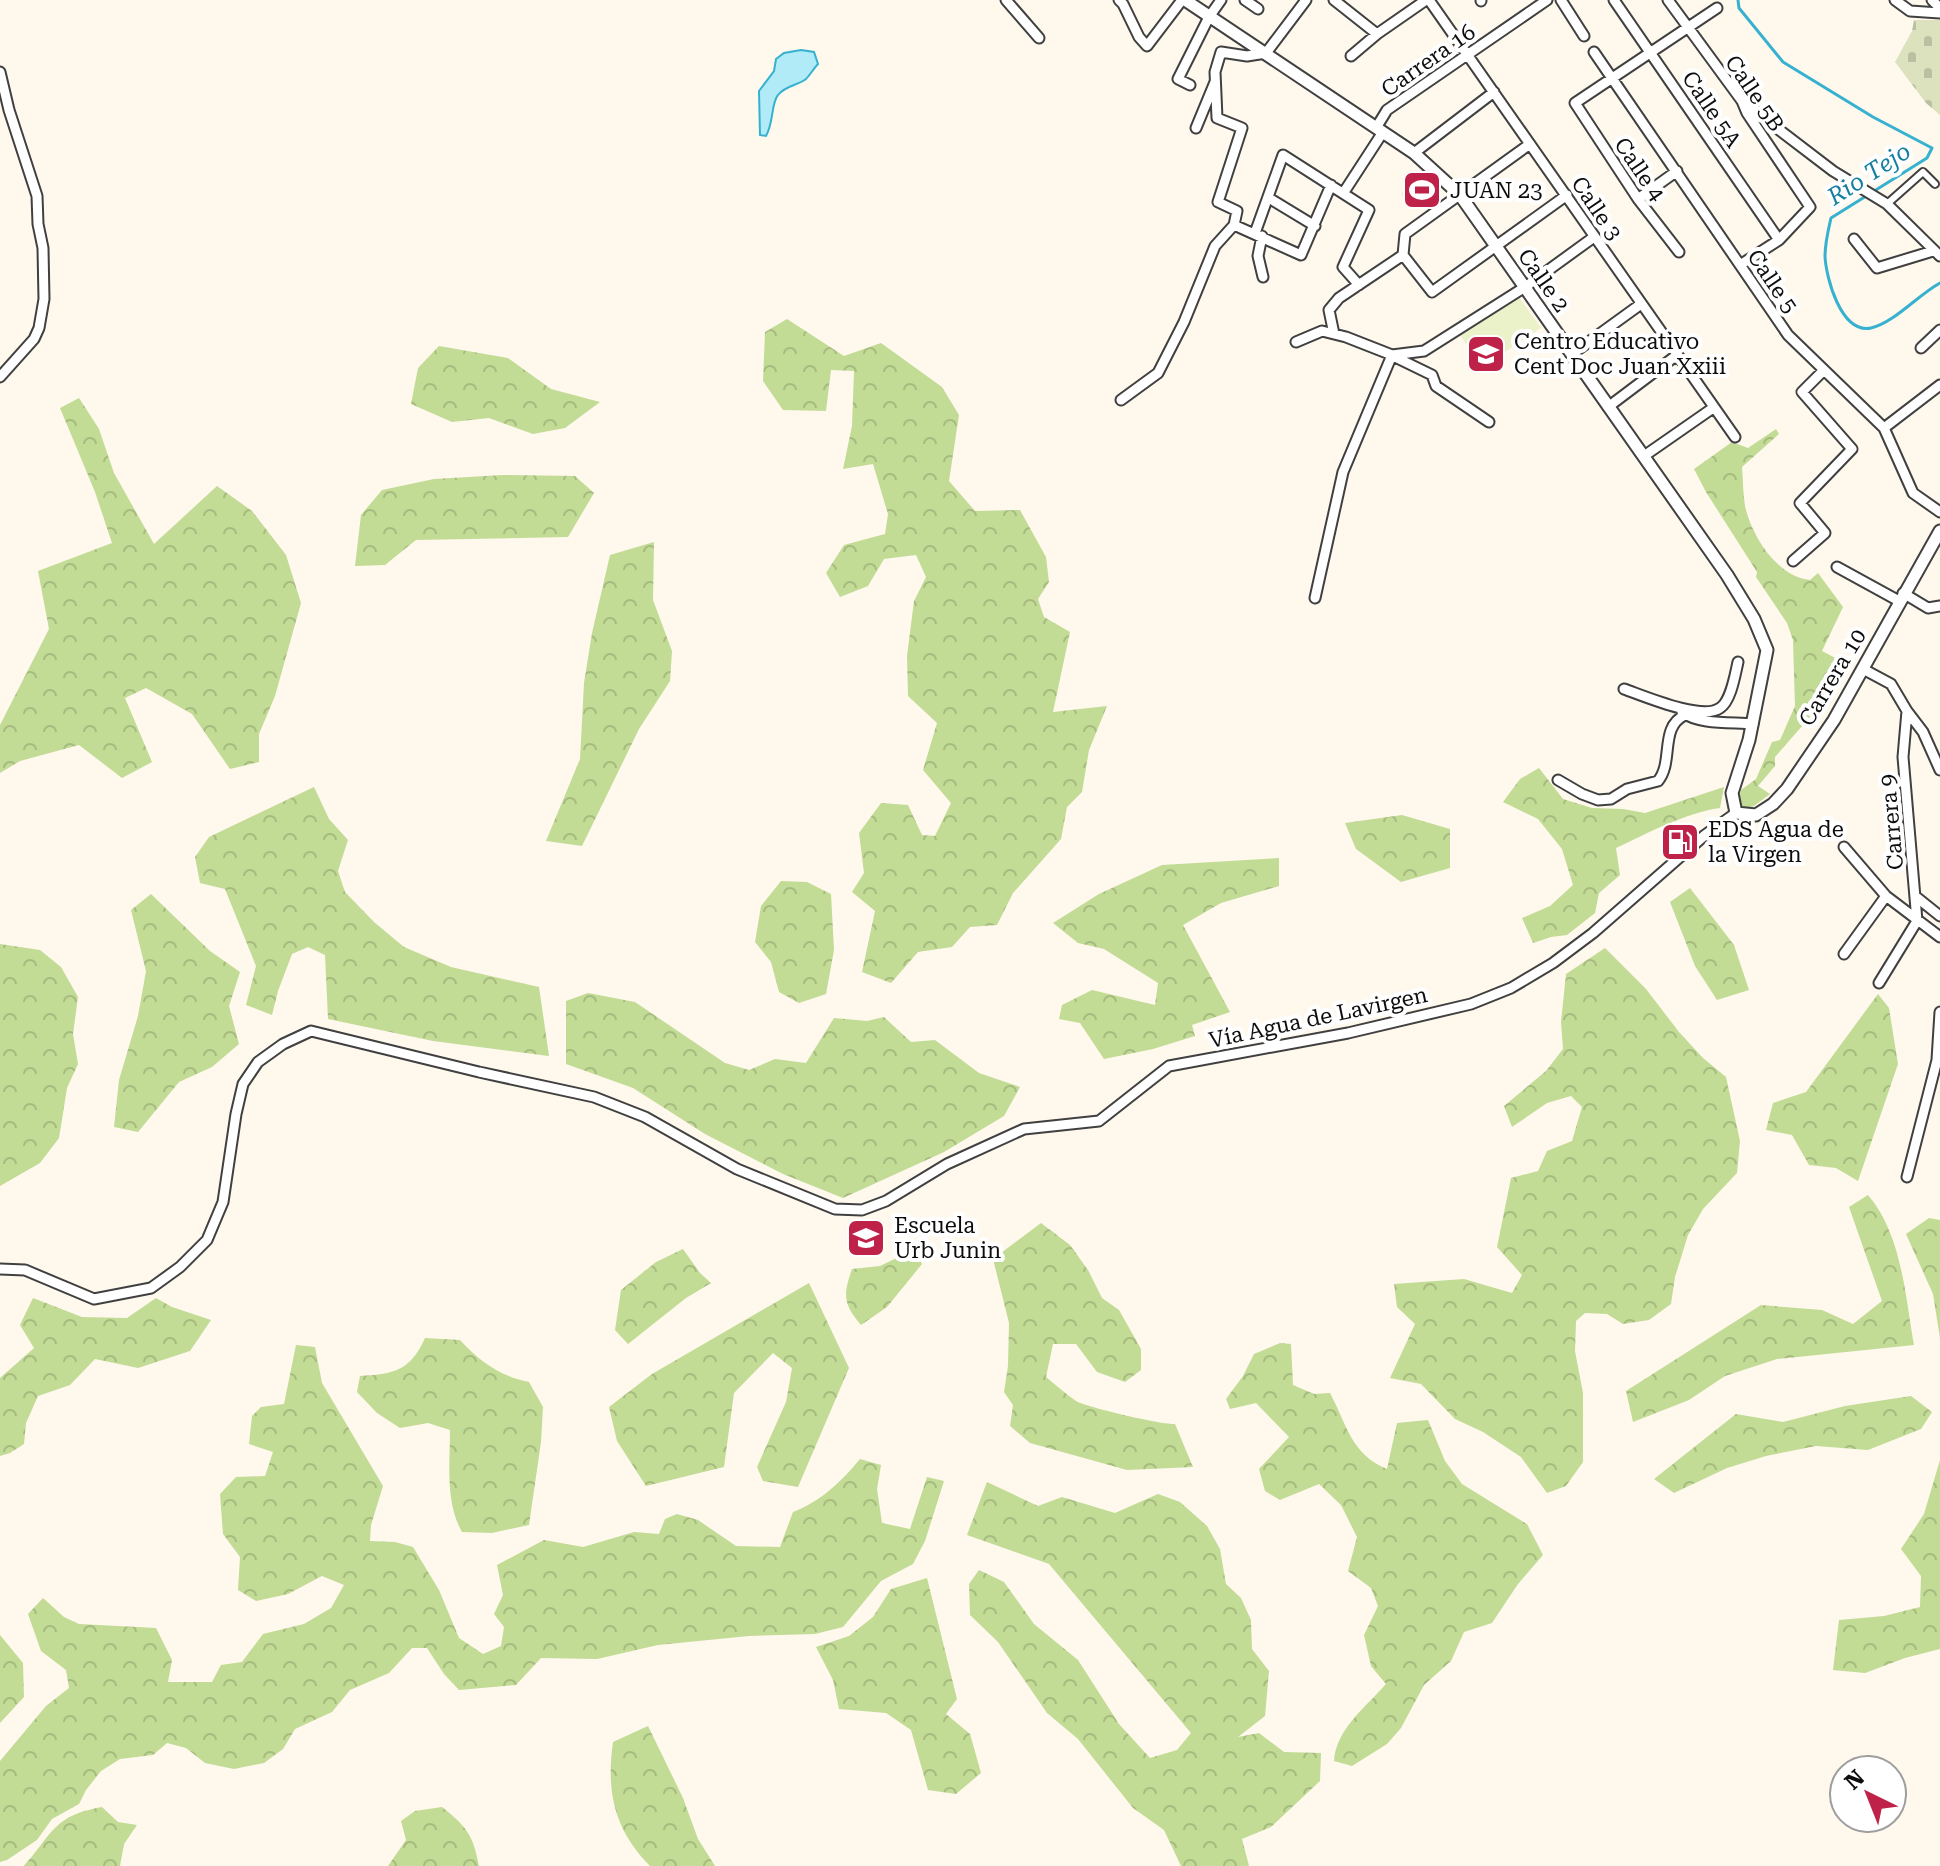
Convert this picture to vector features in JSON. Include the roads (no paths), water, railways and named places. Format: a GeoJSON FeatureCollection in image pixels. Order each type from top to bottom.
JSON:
{"type":"FeatureCollection","features":[{"type":"Feature","properties":{"kind":"street"},"geometry":{"type":"LineString","coordinates":[[1006,0],[1039,38]]}},
{"type":"Feature","properties":{"kind":"street"},"geometry":{"type":"LineString","coordinates":[[1119,0],[1147,46],[1183,0]]}},
{"type":"Feature","properties":{"kind":"street","name":"Calle 2"},"geometry":{"type":"LineString","coordinates":[[1183,0],[1414,153],[1460,195],[1727,575],[1754,619],[1767,650],[1753,724],[1732,793],[1736,813]]}},
{"type":"Feature","properties":{"kind":"street"},"geometry":{"type":"LineString","coordinates":[[1190,85],[1178,79],[1209,17],[1221,0]]}},
{"type":"Feature","properties":{"kind":"street"},"geometry":{"type":"LineString","coordinates":[[1245,0],[1258,9]]}},
{"type":"Feature","properties":{"kind":"street"},"geometry":{"type":"LineString","coordinates":[[1121,400],[1158,373],[1184,322],[1215,246],[1234,225],[1237,211],[1218,202],[1242,128],[1217,118],[1215,72],[1221,52],[1247,56],[1266,53],[1306,0]]}},
{"type":"Feature","properties":{"kind":"street"},"geometry":{"type":"LineString","coordinates":[[1334,0],[1377,34]]}},
{"type":"Feature","properties":{"kind":"street"},"geometry":{"type":"LineString","coordinates":[[1351,56],[1427,0]]}},
{"type":"Feature","properties":{"kind":"street","name":"Calle 3"},"geometry":{"type":"LineString","coordinates":[[1427,0],[1468,53],[1735,437]]}},
{"type":"Feature","properties":{"kind":"street","name":"Carrera 16"},"geometry":{"type":"LineString","coordinates":[[1344,192],[1387,110],[1547,0]]}},
{"type":"Feature","properties":{"kind":"street"},"geometry":{"type":"LineString","coordinates":[[1561,0],[1584,36]]}},
{"type":"Feature","properties":{"kind":"street","name":"Calle 5A"},"geometry":{"type":"LineString","coordinates":[[1614,0],[1779,240]]}},
{"type":"Feature","properties":{"kind":"street","name":"Calle 5B"},"geometry":{"type":"LineString","coordinates":[[1668,0],[1742,101],[1810,207],[1779,240]]}},
{"type":"Feature","properties":{"kind":"street"},"geometry":{"type":"LineString","coordinates":[[1895,0],[1910,11],[1940,11]]}},
{"type":"Feature","properties":{"kind":"street"},"geometry":{"type":"LineString","coordinates":[[1932,0],[1940,11]]}},
{"type":"Feature","properties":{"kind":"street"},"geometry":{"type":"LineString","coordinates":[[1613,80],[1717,8]]}},
{"type":"Feature","properties":{"kind":"street","name":"Calle 5"},"geometry":{"type":"LineString","coordinates":[[1594,52],[1788,335],[1884,428],[1913,493],[1940,512]]}},
{"type":"Feature","properties":{"kind":"street"},"geometry":{"type":"LineString","coordinates":[[0,72],[37,196],[43,248],[44,299],[34,339],[0,377]]}},
{"type":"Feature","properties":{"kind":"street"},"geometry":{"type":"LineString","coordinates":[[1196,128],[1216,79]]}},
{"type":"Feature","properties":{"kind":"street","name":"Calle 4"},"geometry":{"type":"LineString","coordinates":[[1613,80],[1575,103],[1638,199],[1679,252]]}},
{"type":"Feature","properties":{"kind":"street"},"geometry":{"type":"LineString","coordinates":[[1414,153],[1494,92]]}},
{"type":"Feature","properties":{"kind":"street"},"geometry":{"type":"LineString","coordinates":[[1742,101],[1807,152],[1884,202],[1909,223],[1938,255]]}},
{"type":"Feature","properties":{"kind":"street"},"geometry":{"type":"LineString","coordinates":[[1530,144],[1405,234],[1403,255],[1432,292],[1567,195]]}},
{"type":"Feature","properties":{"kind":"street"},"geometry":{"type":"LineString","coordinates":[[1263,277],[1258,256],[1259,234],[1283,155],[1369,210],[1343,267],[1359,285]]}},
{"type":"Feature","properties":{"kind":"street"},"geometry":{"type":"LineString","coordinates":[[1638,199],[1677,171]]}},
{"type":"Feature","properties":{"kind":"street"},"geometry":{"type":"LineString","coordinates":[[1884,202],[1923,172],[1935,184]]}},
{"type":"Feature","properties":{"kind":"street"},"geometry":{"type":"LineString","coordinates":[[1234,225],[1301,255],[1331,185]]}},
{"type":"Feature","properties":{"kind":"street"},"geometry":{"type":"LineString","coordinates":[[1269,198],[1315,226]]}},
{"type":"Feature","properties":{"kind":"street"},"geometry":{"type":"LineString","coordinates":[[1392,355],[1424,351],[1525,287],[1594,237]]}},
{"type":"Feature","properties":{"kind":"street"},"geometry":{"type":"LineString","coordinates":[[1854,239],[1877,268],[1938,255]]}},
{"type":"Feature","properties":{"kind":"street"},"geometry":{"type":"LineString","coordinates":[[1740,265],[1779,240]]}},
{"type":"Feature","properties":{"kind":"street"},"geometry":{"type":"LineString","coordinates":[[1334,334],[1329,310],[1339,298],[1403,255]]}},
{"type":"Feature","properties":{"kind":"street"},"geometry":{"type":"LineString","coordinates":[[1572,354],[1641,304]]}},
{"type":"Feature","properties":{"kind":"street"},"geometry":{"type":"LineString","coordinates":[[1921,348],[1940,330]]}},
{"type":"Feature","properties":{"kind":"street"},"geometry":{"type":"LineString","coordinates":[[1296,342],[1322,331],[1392,355],[1432,375],[1436,386],[1489,422]]}},
{"type":"Feature","properties":{"kind":"street"},"geometry":{"type":"LineString","coordinates":[[1315,598],[1343,472],[1392,355]]}},
{"type":"Feature","properties":{"kind":"street"},"geometry":{"type":"LineString","coordinates":[[1608,407],[1677,355]]}},
{"type":"Feature","properties":{"kind":"street"},"geometry":{"type":"LineString","coordinates":[[1793,561],[1825,533],[1800,503],[1852,449],[1802,392],[1823,371]]}},
{"type":"Feature","properties":{"kind":"street"},"geometry":{"type":"LineString","coordinates":[[1884,428],[1940,385]]}},
{"type":"Feature","properties":{"kind":"street"},"geometry":{"type":"LineString","coordinates":[[1644,456],[1713,408]]}},
{"type":"Feature","properties":{"kind":"street","name":"Carrera 10"},"geometry":{"type":"LineString","coordinates":[[1736,813],[1756,815],[1773,804],[1787,789],[1834,720],[1940,531]]}},
{"type":"Feature","properties":{"kind":"street"},"geometry":{"type":"LineString","coordinates":[[1837,567],[1928,608],[1940,606]]}},
{"type":"Feature","properties":{"kind":"street"},"geometry":{"type":"LineString","coordinates":[[1624,689],[1676,706],[1705,712],[1720,709],[1738,662]]}},
{"type":"Feature","properties":{"kind":"street"},"geometry":{"type":"LineString","coordinates":[[1863,669],[1891,684],[1923,732],[1940,770]]}},
{"type":"Feature","properties":{"kind":"street"},"geometry":{"type":"LineString","coordinates":[[1676,706],[1685,715],[1753,724]]}},
{"type":"Feature","properties":{"kind":"street","name":"Carrera 9"},"geometry":{"type":"LineString","coordinates":[[1907,711],[1903,757],[1917,921]]}},
{"type":"Feature","properties":{"kind":"street"},"geometry":{"type":"LineString","coordinates":[[1558,780],[1598,800],[1611,799],[1627,789],[1658,781],[1665,771],[1674,722],[1685,715]]}},
{"type":"Feature","properties":{"kind":"street","name":"Vía Agua de Lavirgen"},"geometry":{"type":"LineString","coordinates":[[0,1269],[25,1270],[94,1299],[151,1288],[180,1267],[207,1240],[223,1202],[243,1084],[258,1062],[283,1044],[311,1031],[594,1097],[645,1117],[737,1169],[835,1209],[862,1210],[886,1201],[947,1164],[1024,1129],[1099,1121],[1169,1066],[1348,1033],[1471,1004],[1511,988],[1553,963],[1593,933],[1705,835],[1736,813]]}},
{"type":"Feature","properties":{"kind":"street"},"geometry":{"type":"LineString","coordinates":[[1844,847],[1886,896],[1940,937]]}},
{"type":"Feature","properties":{"kind":"street"},"geometry":{"type":"LineString","coordinates":[[1844,954],[1886,896]]}},
{"type":"Feature","properties":{"kind":"street"},"geometry":{"type":"LineString","coordinates":[[1915,896],[1940,916]]}},
{"type":"Feature","properties":{"kind":"street"},"geometry":{"type":"LineString","coordinates":[[1879,983],[1917,921]]}},
{"type":"Feature","properties":{"kind":"street"},"geometry":{"type":"LineString","coordinates":[[1907,1177],[1937,1060],[1940,1012]]}},
{"type":"Feature","properties":{"kind":"water"},"geometry":{"type":"Polygon","coordinates":[[[801,50],[814,52],[818,64],[806,79],[778,95],[769,131],[766,136],[760,135],[759,91],[774,71],[776,59],[784,53],[801,50]]]}},
{"type":"Feature","properties":{"kind":"waterway","name":"Rio Tejo"},"geometry":{"type":"LineString","coordinates":[[1738,0],[1739,8],[1783,62],[1873,117],[1932,148],[1927,158],[1831,218],[1826,266],[1832,290],[1844,314],[1860,328],[1871,328],[1889,320],[1940,283]]}},
{"type":"Feature","properties":{"kind":"place","name":"JUAN 23"},"geometry":{"type":"Point","coordinates":[1422,190]}},
{"type":"Feature","properties":{"kind":"place","name":"Centro Educativo Cent Doc Juan Xxiii"},"geometry":{"type":"Point","coordinates":[1486,354]}},
{"type":"Feature","properties":{"kind":"place","name":"EDS Agua de la Virgen"},"geometry":{"type":"Point","coordinates":[1680,842]}},
{"type":"Feature","properties":{"kind":"place","name":"Escuela Urb Junin"},"geometry":{"type":"Point","coordinates":[866,1238]}}]}
